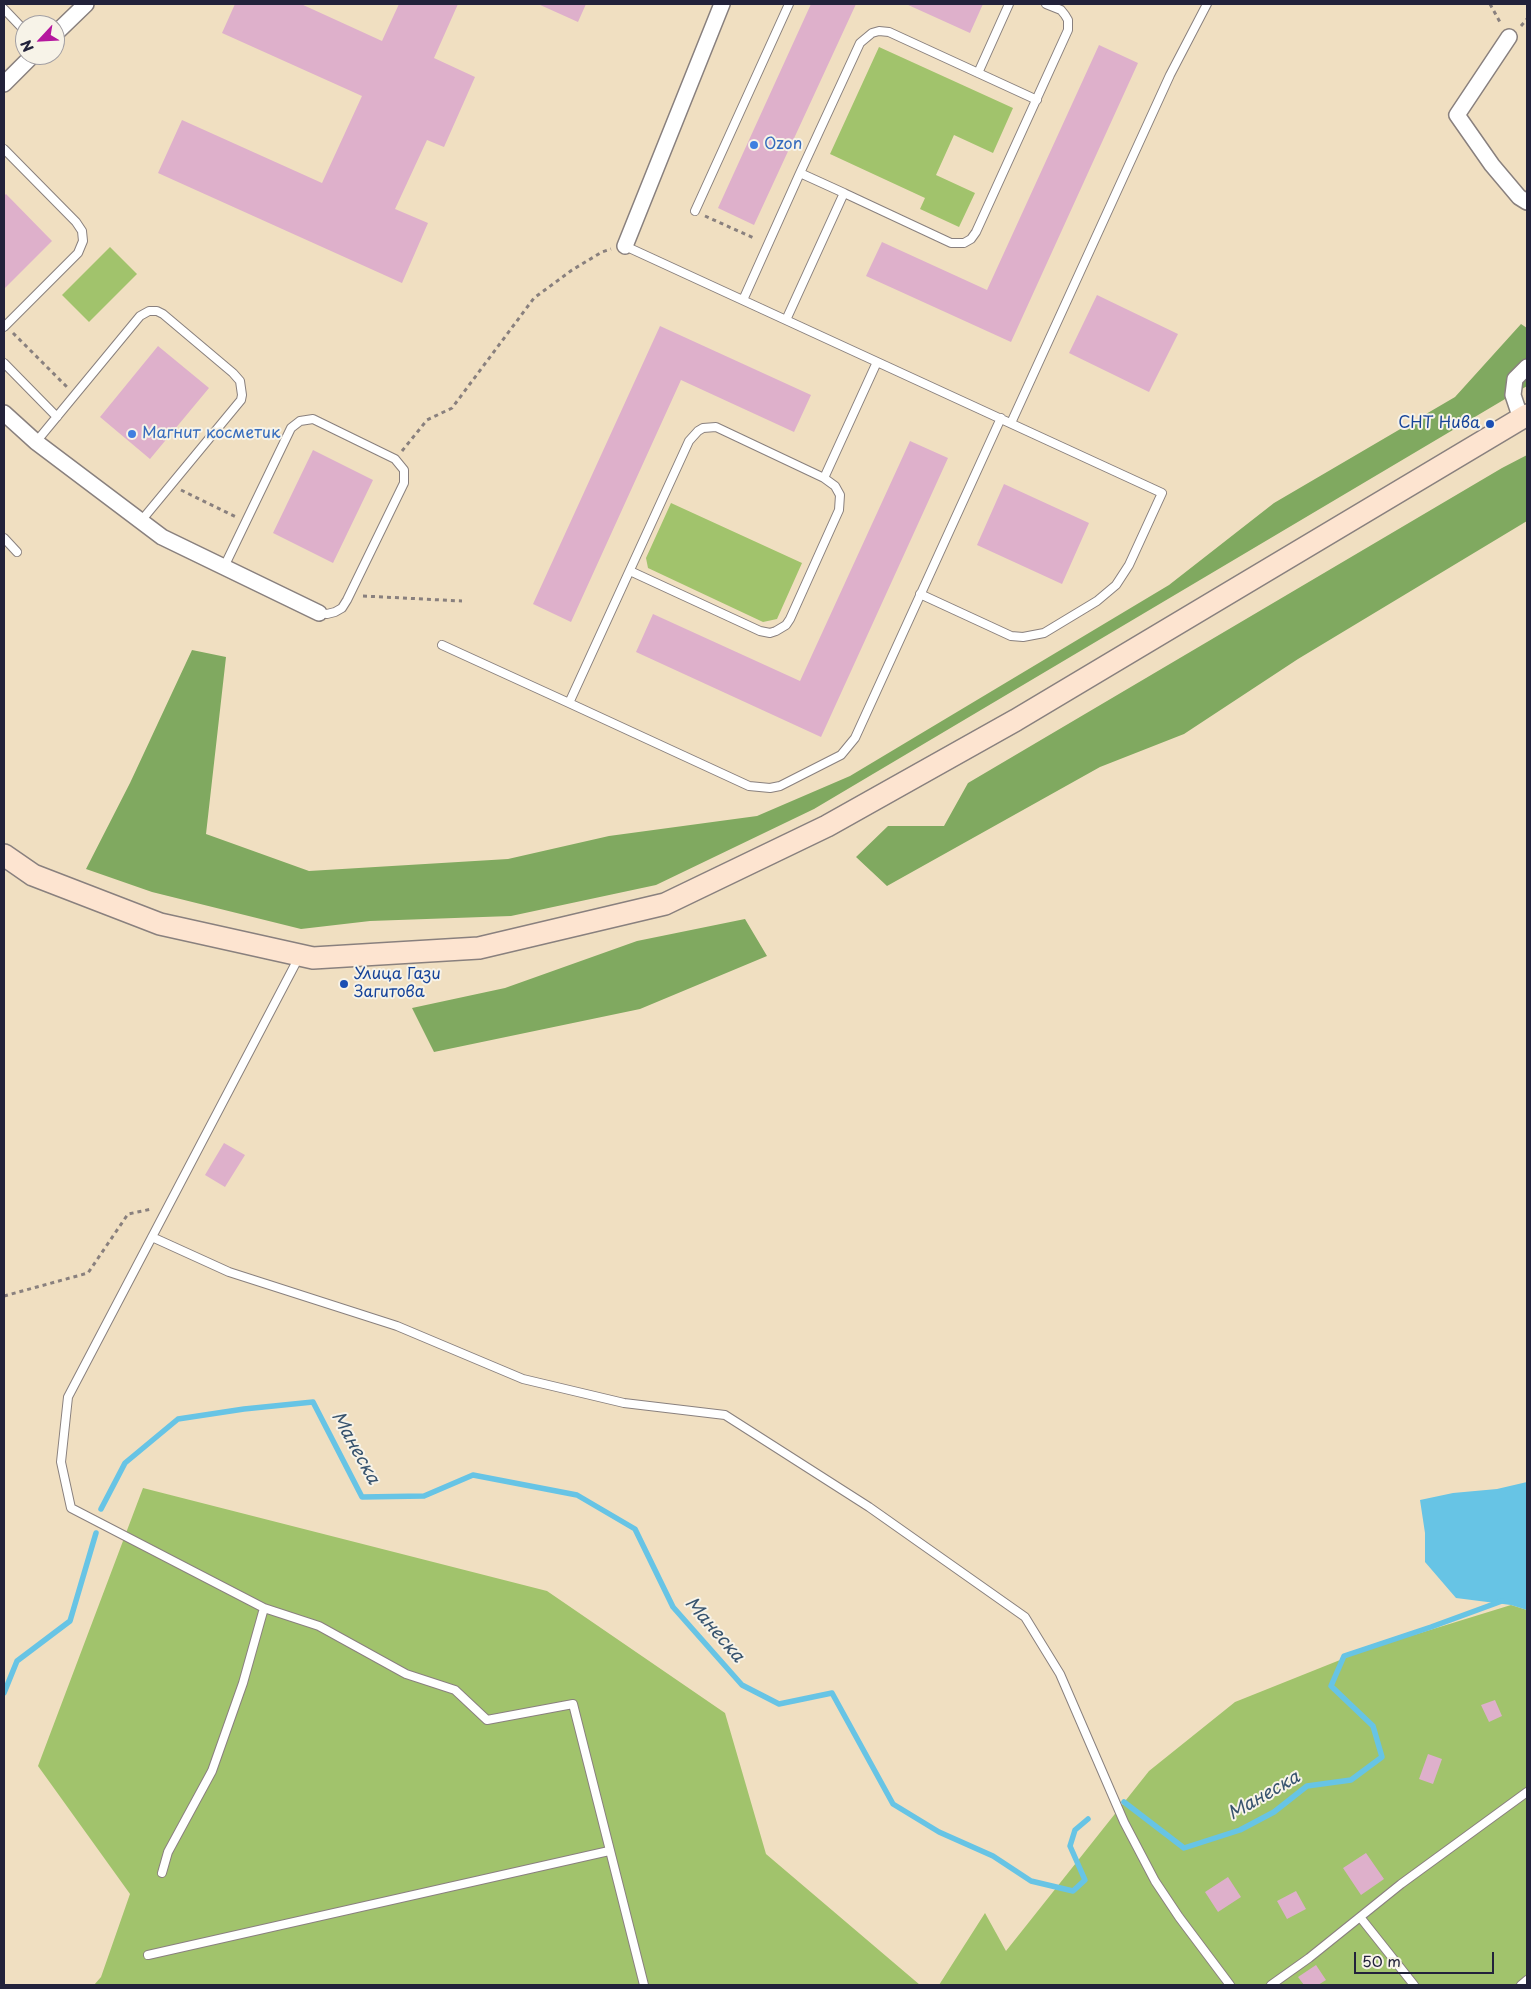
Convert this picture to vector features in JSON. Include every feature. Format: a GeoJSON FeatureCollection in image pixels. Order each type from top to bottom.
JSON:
{"type":"FeatureCollection","features":[{"type":"Feature","properties":{"kind":"main road"},"geometry":{"type":"LineString","coordinates":[[4,855],[33,875],[160,924],[314,958],[479,948],[665,904],[826,826],[1016,720],[1524,417]]}},
{"type":"Feature","properties":{"kind":"street"},"geometry":{"type":"LineString","coordinates":[[65,24],[86,4]]}},
{"type":"Feature","properties":{"kind":"street"},"geometry":{"type":"LineString","coordinates":[[625,246],[722,4]]}},
{"type":"Feature","properties":{"kind":"street"},"geometry":{"type":"LineString","coordinates":[[1509,37],[1457,115],[1492,164],[1519,197],[1527,202]]}},
{"type":"Feature","properties":{"kind":"street"},"geometry":{"type":"LineString","coordinates":[[4,84],[23,65]]}},
{"type":"Feature","properties":{"kind":"street"},"geometry":{"type":"LineString","coordinates":[[1524,417],[1513,395],[1515,380],[1527,367]]}},
{"type":"Feature","properties":{"kind":"street"},"geometry":{"type":"LineString","coordinates":[[4,413],[36,442],[162,536],[318,613]]}},
{"type":"Feature","properties":{"kind":"lane"},"geometry":{"type":"LineString","coordinates":[[694,211],[789,4]]}},
{"type":"Feature","properties":{"kind":"lane"},"geometry":{"type":"LineString","coordinates":[[978,73],[1009,4]]}},
{"type":"Feature","properties":{"kind":"lane"},"geometry":{"type":"LineString","coordinates":[[800,173],[951,243],[964,243],[971,239],[976,232],[1068,30],[1068,20],[1065,14],[1061,10],[1046,4]]}},
{"type":"Feature","properties":{"kind":"lane"},"geometry":{"type":"LineString","coordinates":[[1011,423],[1170,75],[1207,4]]}},
{"type":"Feature","properties":{"kind":"lane"},"geometry":{"type":"LineString","coordinates":[[4,9],[15,21]]}},
{"type":"Feature","properties":{"kind":"lane"},"geometry":{"type":"LineString","coordinates":[[743,300],[860,43],[872,33],[879,31],[889,32],[1037,100]]}},
{"type":"Feature","properties":{"kind":"lane"},"geometry":{"type":"LineString","coordinates":[[4,149],[76,222],[82,231],[83,240],[78,253],[5,326]]}},
{"type":"Feature","properties":{"kind":"lane"},"geometry":{"type":"LineString","coordinates":[[786,320],[844,193]]}},
{"type":"Feature","properties":{"kind":"lane"},"geometry":{"type":"LineString","coordinates":[[625,246],[1162,492],[1123,576],[1107,594],[1054,627],[1034,636],[1011,636],[920,594]]}},
{"type":"Feature","properties":{"kind":"lane"},"geometry":{"type":"LineString","coordinates":[[36,442],[140,316],[150,310],[163,314],[233,373],[240,381],[242,388],[241,400],[141,522]]}},
{"type":"Feature","properties":{"kind":"lane"},"geometry":{"type":"LineString","coordinates":[[824,478],[877,362]]}},
{"type":"Feature","properties":{"kind":"lane"},"geometry":{"type":"LineString","coordinates":[[4,363],[56,417]]}},
{"type":"Feature","properties":{"kind":"lane"},"geometry":{"type":"LineString","coordinates":[[442,645],[750,786],[760,788],[780,786],[832,760],[840,755],[851,743],[1001,418]]}},
{"type":"Feature","properties":{"kind":"lane"},"geometry":{"type":"LineString","coordinates":[[224,567],[291,428],[300,421],[313,419],[395,459],[404,470],[404,483],[350,596],[342,608],[335,612],[327,614],[318,613]]}},
{"type":"Feature","properties":{"kind":"lane"},"geometry":{"type":"LineString","coordinates":[[569,703],[689,441],[702,428],[716,427],[824,478],[835,486],[840,495],[839,510],[790,619],[786,625],[776,631],[770,633],[760,631],[630,571]]}},
{"type":"Feature","properties":{"kind":"lane"},"geometry":{"type":"LineString","coordinates":[[4,538],[17,552]]}},
{"type":"Feature","properties":{"kind":"lane"},"geometry":{"type":"LineString","coordinates":[[300,955],[170,1206],[68,1397],[60,1462],[71,1508],[264,1608],[319,1626],[406,1674],[455,1690],[487,1720],[573,1704],[644,1985]]}},
{"type":"Feature","properties":{"kind":"lane"},"geometry":{"type":"LineString","coordinates":[[152,1237],[229,1272],[397,1326],[523,1379],[624,1403],[725,1415],[869,1507],[1025,1617],[1060,1674],[1106,1783],[1146,1864],[1179,1917],[1230,1985]]}},
{"type":"Feature","properties":{"kind":"lane"},"geometry":{"type":"LineString","coordinates":[[162,1873],[168,1852],[212,1771],[243,1683],[264,1608]]}},
{"type":"Feature","properties":{"kind":"lane"},"geometry":{"type":"LineString","coordinates":[[1271,1985],[1322,1949],[1402,1884],[1527,1792]]}},
{"type":"Feature","properties":{"kind":"lane"},"geometry":{"type":"LineString","coordinates":[[148,1955],[609,1851]]}},
{"type":"Feature","properties":{"kind":"lane"},"geometry":{"type":"LineString","coordinates":[[1360,1917],[1414,1985]]}},
{"type":"Feature","properties":{"kind":"lane"},"geometry":{"type":"LineString","coordinates":[[1521,1985],[1527,1980]]}},
{"type":"Feature","properties":{"kind":"path"},"geometry":{"type":"LineString","coordinates":[[1490,4],[1509,37]]}},
{"type":"Feature","properties":{"kind":"path"},"geometry":{"type":"LineString","coordinates":[[694,211],[768,245]]}},
{"type":"Feature","properties":{"kind":"path"},"geometry":{"type":"LineString","coordinates":[[395,459],[427,420],[452,408],[534,298],[572,270],[602,252],[625,246]]}},
{"type":"Feature","properties":{"kind":"path"},"geometry":{"type":"LineString","coordinates":[[5,326],[74,395]]}},
{"type":"Feature","properties":{"kind":"path"},"geometry":{"type":"LineString","coordinates":[[171,485],[246,522]]}},
{"type":"Feature","properties":{"kind":"path"},"geometry":{"type":"LineString","coordinates":[[350,596],[462,601]]}},
{"type":"Feature","properties":{"kind":"path"},"geometry":{"type":"LineString","coordinates":[[4,1296],[88,1273],[128,1214],[170,1206]]}},
{"type":"Feature","properties":{"kind":"green space"},"geometry":{"type":"Polygon","coordinates":[[[879,47],[1013,108],[993,153],[954,135],[936,175],[975,193],[959,227],[920,209],[925,198],[830,154],[879,47]]]}},
{"type":"Feature","properties":{"kind":"green space"},"geometry":{"type":"Polygon","coordinates":[[[110,247],[137,274],[89,322],[62,295],[110,247]]]}},
{"type":"Feature","properties":{"kind":"green space"},"geometry":{"type":"Polygon","coordinates":[[[1521,324],[1527,328],[1527,386],[814,809],[656,885],[511,916],[370,921],[301,929],[152,892],[86,869],[130,783],[192,650],[226,657],[206,834],[309,871],[508,859],[609,836],[757,816],[850,776],[1169,585],[1274,503],[1455,397],[1521,324]]]}},
{"type":"Feature","properties":{"kind":"green space"},"geometry":{"type":"Polygon","coordinates":[[[1527,455],[1527,521],[1298,659],[1184,734],[1100,767],[887,886],[856,857],[888,826],[944,826],[968,783],[1527,455]]]}},
{"type":"Feature","properties":{"kind":"green space"},"geometry":{"type":"Polygon","coordinates":[[[671,503],[802,563],[777,619],[763,622],[648,568],[646,558],[671,503]]]}},
{"type":"Feature","properties":{"kind":"green space"},"geometry":{"type":"Polygon","coordinates":[[[745,919],[767,956],[640,1009],[434,1052],[412,1008],[505,988],[637,941],[745,919]]]}},
{"type":"Feature","properties":{"kind":"green space"},"geometry":{"type":"Polygon","coordinates":[[[143,1488],[547,1591],[725,1713],[766,1854],[920,1985],[94,1985],[101,1977],[130,1894],[38,1766],[143,1488]]]}},
{"type":"Feature","properties":{"kind":"green space"},"geometry":{"type":"Polygon","coordinates":[[[1511,1605],[1527,1610],[1527,1985],[939,1985],[985,1913],[1006,1951],[1149,1771],[1235,1702],[1365,1650],[1511,1605]]]}},
{"type":"Feature","properties":{"kind":"water"},"geometry":{"type":"Polygon","coordinates":[[[1527,1482],[1527,1610],[1511,1605],[1456,1598],[1425,1562],[1425,1533],[1420,1500],[1453,1493],[1497,1489],[1527,1482]]]}},
{"type":"Feature","properties":{"kind":"building"},"geometry":{"type":"Polygon","coordinates":[[[235,4],[301,4],[382,41],[399,4],[458,4],[434,58],[475,77],[444,147],[427,140],[395,209],[428,223],[402,283],[158,173],[182,120],[322,183],[362,96],[222,33],[235,4]]]}},
{"type":"Feature","properties":{"kind":"building"},"geometry":{"type":"Polygon","coordinates":[[[538,4],[586,4],[578,22],[538,4]]]}},
{"type":"Feature","properties":{"kind":"building"},"geometry":{"type":"Polygon","coordinates":[[[811,4],[856,4],[754,225],[718,208],[811,4]]]}},
{"type":"Feature","properties":{"kind":"building"},"geometry":{"type":"Polygon","coordinates":[[[906,4],[983,4],[970,33],[906,4]]]}},
{"type":"Feature","properties":{"kind":"building"},"geometry":{"type":"Polygon","coordinates":[[[1099,45],[1138,63],[1011,342],[866,276],[882,242],[987,290],[1099,45]]]}},
{"type":"Feature","properties":{"kind":"building"},"geometry":{"type":"Polygon","coordinates":[[[6,194],[52,241],[4,289],[4,196],[6,194]]]}},
{"type":"Feature","properties":{"kind":"building"},"geometry":{"type":"Polygon","coordinates":[[[1097,295],[1178,334],[1149,392],[1069,353],[1097,295]]]}},
{"type":"Feature","properties":{"kind":"building"},"geometry":{"type":"Polygon","coordinates":[[[660,326],[811,395],[794,432],[681,380],[571,622],[533,604],[660,326]]]}},
{"type":"Feature","properties":{"kind":"building"},"geometry":{"type":"Polygon","coordinates":[[[158,346],[209,388],[150,459],[100,417],[158,346]]]}},
{"type":"Feature","properties":{"kind":"building"},"geometry":{"type":"Polygon","coordinates":[[[910,441],[948,458],[821,737],[636,652],[653,614],[800,681],[910,441]]]}},
{"type":"Feature","properties":{"kind":"building"},"geometry":{"type":"Polygon","coordinates":[[[313,450],[373,480],[333,563],[273,533],[313,450]]]}},
{"type":"Feature","properties":{"kind":"building"},"geometry":{"type":"Polygon","coordinates":[[[1004,484],[1089,523],[1062,584],[977,545],[1004,484]]]}},
{"type":"Feature","properties":{"kind":"building"},"geometry":{"type":"Polygon","coordinates":[[[224,1143],[245,1155],[225,1187],[205,1175],[224,1143]]]}},
{"type":"Feature","properties":{"kind":"building"},"geometry":{"type":"Polygon","coordinates":[[[1495,1700],[1502,1716],[1489,1722],[1481,1705],[1495,1700]]]}},
{"type":"Feature","properties":{"kind":"building"},"geometry":{"type":"Polygon","coordinates":[[[1428,1754],[1442,1759],[1433,1784],[1419,1779],[1428,1754]]]}},
{"type":"Feature","properties":{"kind":"building"},"geometry":{"type":"Polygon","coordinates":[[[1366,1853],[1384,1879],[1361,1895],[1343,1868],[1366,1853]]]}},
{"type":"Feature","properties":{"kind":"building"},"geometry":{"type":"Polygon","coordinates":[[[1228,1877],[1241,1897],[1218,1912],[1205,1892],[1228,1877]]]}},
{"type":"Feature","properties":{"kind":"building"},"geometry":{"type":"Polygon","coordinates":[[[1296,1891],[1306,1909],[1287,1919],[1277,1901],[1296,1891]]]}},
{"type":"Feature","properties":{"kind":"building"},"geometry":{"type":"Polygon","coordinates":[[[1316,1965],[1326,1980],[1318,1985],[1304,1985],[1298,1977],[1316,1965]]]}},
{"type":"Feature","properties":{"kind":"waterway","name":"Манеска"},"geometry":{"type":"LineString","coordinates":[[101,1509],[125,1463],[178,1419],[244,1409],[313,1402],[362,1497],[424,1496],[473,1475],[577,1495],[635,1529],[673,1607],[742,1685],[779,1704],[832,1693],[893,1804],[939,1832],[993,1856],[1031,1881],[1073,1891],[1085,1880],[1070,1846],[1075,1830],[1088,1819]]}},
{"type":"Feature","properties":{"kind":"waterway","name":"Манеска"},"geometry":{"type":"LineString","coordinates":[[4,1693],[17,1661],[70,1621],[96,1533]]}},
{"type":"Feature","properties":{"kind":"waterway","name":"Манеска"},"geometry":{"type":"LineString","coordinates":[[1124,1802],[1184,1848],[1240,1830],[1274,1812],[1307,1786],[1351,1780],[1382,1757],[1373,1726],[1331,1686],[1344,1656],[1502,1601]]}},
{"type":"Feature","properties":{"kind":"place","name":"Ozon"},"geometry":{"type":"Point","coordinates":[754,145]}},
{"type":"Feature","properties":{"kind":"place","name":"СНТ Нива"},"geometry":{"type":"Point","coordinates":[1490,424]}},
{"type":"Feature","properties":{"kind":"place","name":"Магнит косметик"},"geometry":{"type":"Point","coordinates":[132,434]}},
{"type":"Feature","properties":{"kind":"place","name":"Улица Гази Загитова"},"geometry":{"type":"Point","coordinates":[344,984]}}]}
